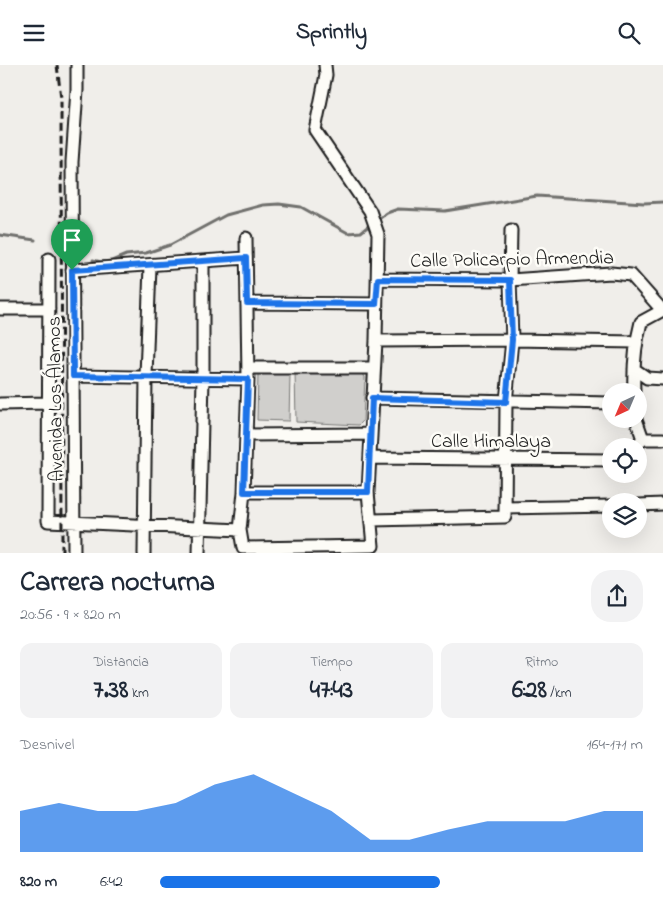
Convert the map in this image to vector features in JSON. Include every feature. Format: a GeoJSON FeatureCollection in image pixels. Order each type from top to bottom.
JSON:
{"type":"FeatureCollection","features":[{"type":"Feature","properties":{"kind":"street","name":"Avenida Los Álamos"},"geometry":{"type":"LineString","coordinates":[[74,553],[72,162],[78,89],[77,65]]}},
{"type":"Feature","properties":{"kind":"street"},"geometry":{"type":"LineString","coordinates":[[246,238],[248,373],[244,492],[240,530],[243,548],[373,546],[368,492],[376,341],[378,234],[370,211],[316,130],[326,75],[325,65]]}},
{"type":"Feature","properties":{"kind":"street"},"geometry":{"type":"LineString","coordinates":[[505,512],[506,402],[512,340],[511,230]]}},
{"type":"Feature","properties":{"kind":"street"},"geometry":{"type":"LineString","coordinates":[[72,270],[246,258]]}},
{"type":"Feature","properties":{"kind":"street"},"geometry":{"type":"LineString","coordinates":[[48,259],[48,521],[240,530]]}},
{"type":"Feature","properties":{"kind":"street"},"geometry":{"type":"LineString","coordinates":[[199,553],[203,378],[203,261]]}},
{"type":"Feature","properties":{"kind":"street"},"geometry":{"type":"LineString","coordinates":[[144,553],[146,376],[150,266]]}},
{"type":"Feature","properties":{"kind":"street","name":"Calle Policarpio Armendia"},"geometry":{"type":"LineString","coordinates":[[378,279],[510,280],[611,273],[631,275],[662,310]]}},
{"type":"Feature","properties":{"kind":"street"},"geometry":{"type":"LineString","coordinates":[[247,303],[376,304]]}},
{"type":"Feature","properties":{"kind":"street"},"geometry":{"type":"LineString","coordinates":[[0,309],[49,309]]}},
{"type":"Feature","properties":{"kind":"street"},"geometry":{"type":"LineString","coordinates":[[634,383],[636,342],[641,322],[662,310]]}},
{"type":"Feature","properties":{"kind":"street"},"geometry":{"type":"LineString","coordinates":[[376,341],[512,340],[636,342]]}},
{"type":"Feature","properties":{"kind":"street"},"geometry":{"type":"LineString","coordinates":[[73,376],[203,378],[248,373],[374,368]]}},
{"type":"Feature","properties":{"kind":"street"},"geometry":{"type":"LineString","coordinates":[[634,369],[648,378],[663,379]]}},
{"type":"Feature","properties":{"kind":"street"},"geometry":{"type":"LineString","coordinates":[[372,398],[602,403]]}},
{"type":"Feature","properties":{"kind":"street"},"geometry":{"type":"LineString","coordinates":[[0,404],[48,403]]}},
{"type":"Feature","properties":{"kind":"street"},"geometry":{"type":"LineString","coordinates":[[246,435],[371,434]]}},
{"type":"Feature","properties":{"kind":"street"},"geometry":{"type":"LineString","coordinates":[[647,442],[663,439]]}},
{"type":"Feature","properties":{"kind":"street","name":"Calle Himalaya"},"geometry":{"type":"LineString","coordinates":[[371,459],[602,460]]}},
{"type":"Feature","properties":{"kind":"street"},"geometry":{"type":"LineString","coordinates":[[244,492],[368,492]]}},
{"type":"Feature","properties":{"kind":"street"},"geometry":{"type":"LineString","coordinates":[[647,505],[663,505]]}},
{"type":"Feature","properties":{"kind":"street"},"geometry":{"type":"LineString","coordinates":[[372,520],[602,506]]}},
{"type":"Feature","properties":{"kind":"shaded area"},"geometry":{"type":"Polygon","coordinates":[[[295,371],[360,373],[365,377],[363,421],[359,425],[296,422],[295,371]]]}},
{"type":"Feature","properties":{"kind":"shaded area"},"geometry":{"type":"Polygon","coordinates":[[[258,373],[290,374],[289,421],[257,420],[258,373]]]}},
{"type":"Feature","properties":{"kind":"waterway"},"geometry":{"type":"LineString","coordinates":[[376,221],[387,213],[398,209],[445,211],[537,196],[644,203],[663,202]]}},
{"type":"Feature","properties":{"kind":"waterway"},"geometry":{"type":"LineString","coordinates":[[93,260],[101,262],[112,261],[126,255],[146,253],[170,245],[226,215],[263,205],[279,204],[301,207],[348,233],[361,232],[371,224]]}},
{"type":"Feature","properties":{"kind":"waterway"},"geometry":{"type":"LineString","coordinates":[[0,235],[35,240]]}},
{"type":"Feature","properties":{"kind":"railway"},"geometry":{"type":"LineString","coordinates":[[57,65],[61,98],[62,553]]}},
{"type":"Feature","properties":{"kind":"route"},"geometry":{"type":"LineString","coordinates":[[246,258],[247,303],[376,304],[378,279],[510,280],[512,340],[506,402],[372,398],[371,459],[368,492],[244,492],[248,379],[73,376],[72,270],[246,258]]}}]}
